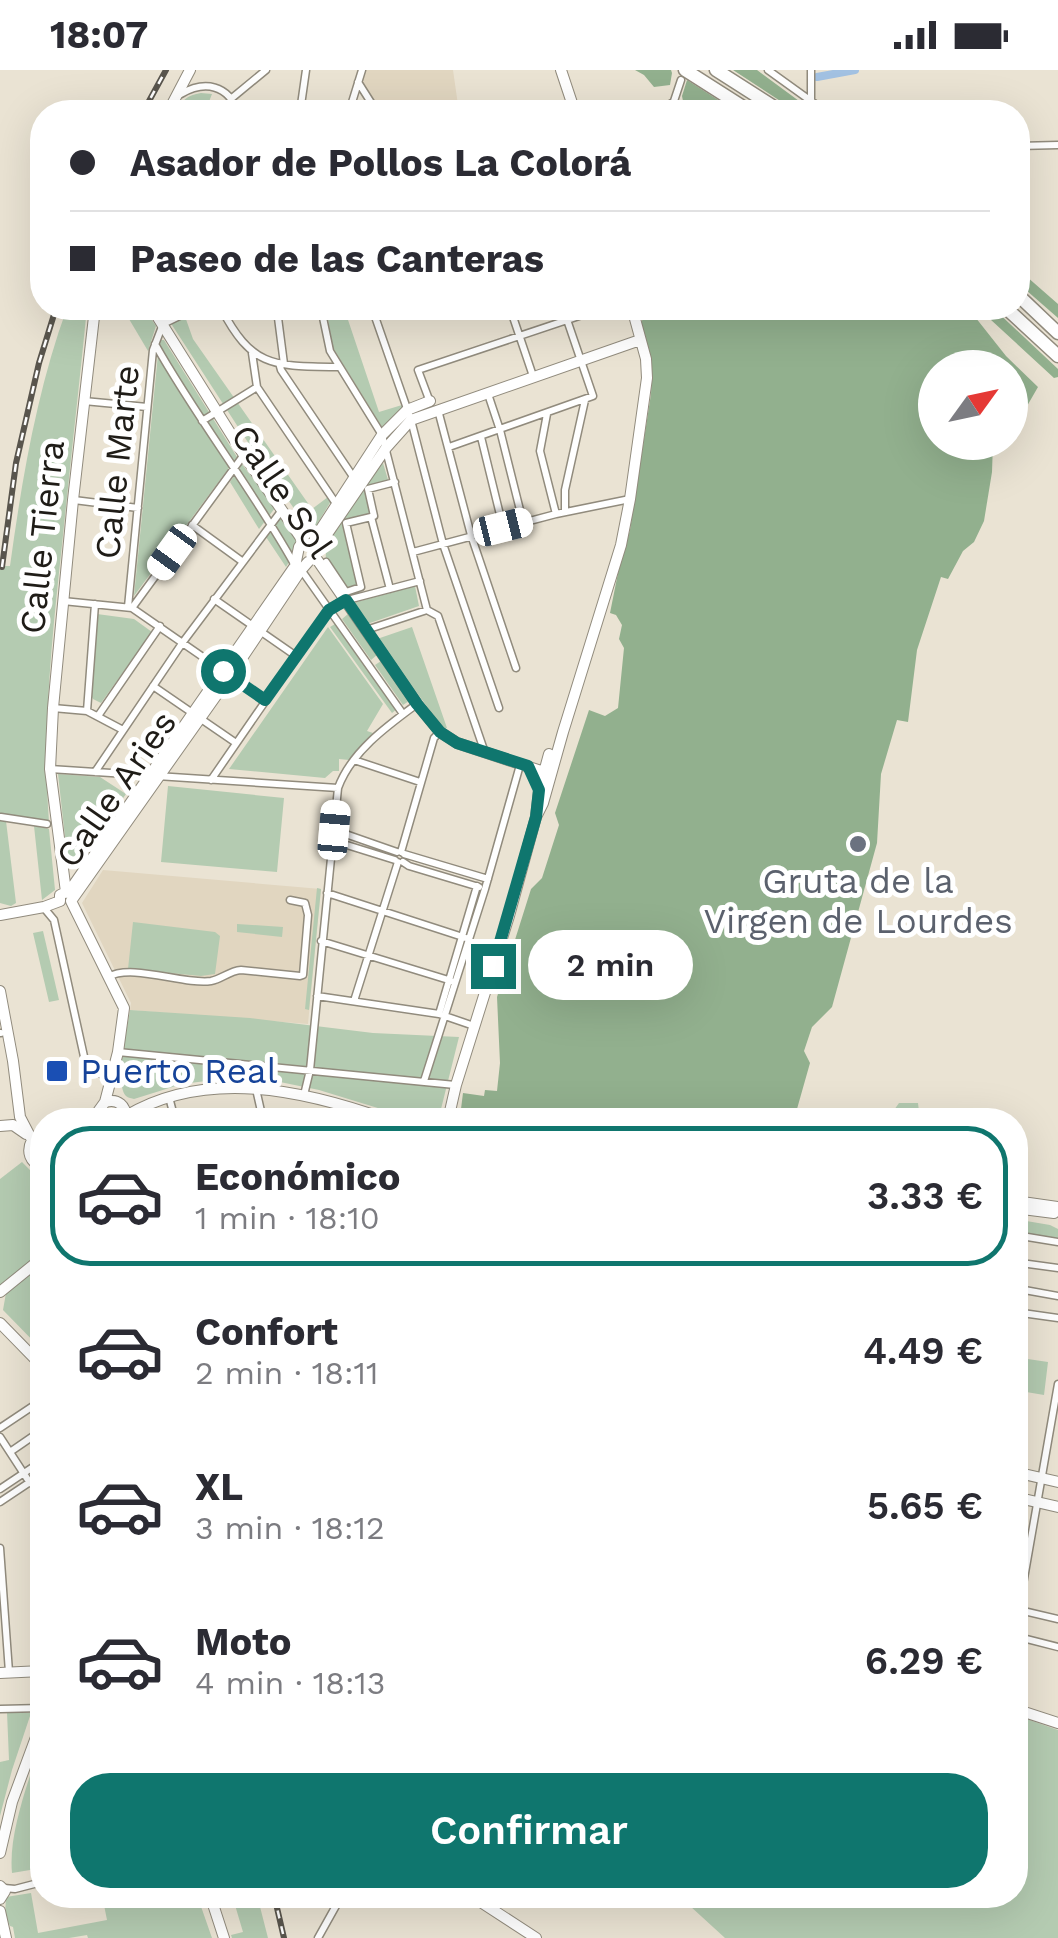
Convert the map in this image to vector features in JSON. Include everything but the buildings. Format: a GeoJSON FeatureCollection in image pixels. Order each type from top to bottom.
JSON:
{"type":"FeatureCollection","features":[{"type":"Feature","properties":{"kind":"highway"},"geometry":{"type":"LineString","coordinates":[[716,70],[763,100]]}},
{"type":"Feature","properties":{"kind":"highway"},"geometry":{"type":"LineString","coordinates":[[683,75],[729,100]]}},
{"type":"Feature","properties":{"kind":"highway"},"geometry":{"type":"LineString","coordinates":[[1030,306],[1058,333]]}},
{"type":"Feature","properties":{"kind":"highway"},"geometry":{"type":"LineString","coordinates":[[1019,320],[1058,356]]}},
{"type":"Feature","properties":{"kind":"street"},"geometry":{"type":"LineString","coordinates":[[175,98],[190,70]]}},
{"type":"Feature","properties":{"kind":"street"},"geometry":{"type":"LineString","coordinates":[[175,98],[202,86],[218,89],[232,98],[266,70]]}},
{"type":"Feature","properties":{"kind":"street"},"geometry":{"type":"LineString","coordinates":[[302,100],[306,70]]}},
{"type":"Feature","properties":{"kind":"street"},"geometry":{"type":"LineString","coordinates":[[353,100],[362,70]]}},
{"type":"Feature","properties":{"kind":"street"},"geometry":{"type":"LineString","coordinates":[[561,70],[571,100]]}},
{"type":"Feature","properties":{"kind":"street"},"geometry":{"type":"LineString","coordinates":[[768,70],[810,100]]}},
{"type":"Feature","properties":{"kind":"street"},"geometry":{"type":"LineString","coordinates":[[811,100],[812,70]]}},
{"type":"Feature","properties":{"kind":"street"},"geometry":{"type":"LineString","coordinates":[[675,100],[683,75]]}},
{"type":"Feature","properties":{"kind":"street"},"geometry":{"type":"LineString","coordinates":[[358,82],[369,100]]}},
{"type":"Feature","properties":{"kind":"street"},"geometry":{"type":"LineString","coordinates":[[1030,145],[1058,144]]}},
{"type":"Feature","properties":{"kind":"street","name":"Calle Tierra"},"geometry":{"type":"LineString","coordinates":[[94,320],[63,601],[50,769],[67,897],[124,1008],[112,1078],[100,1108]]}},
{"type":"Feature","properties":{"kind":"street","name":"Calle Sol"},"geometry":{"type":"LineString","coordinates":[[160,320],[244,455],[282,509],[313,541]]}},
{"type":"Feature","properties":{"kind":"street"},"geometry":{"type":"LineString","coordinates":[[163,324],[171,320]]}},
{"type":"Feature","properties":{"kind":"street"},"geometry":{"type":"LineString","coordinates":[[228,320],[252,353],[282,364],[338,367]]}},
{"type":"Feature","properties":{"kind":"street"},"geometry":{"type":"LineString","coordinates":[[279,320],[281,370],[354,478]]}},
{"type":"Feature","properties":{"kind":"street"},"geometry":{"type":"LineString","coordinates":[[323,320],[330,352],[382,435],[426,610]]}},
{"type":"Feature","properties":{"kind":"street"},"geometry":{"type":"LineString","coordinates":[[376,320],[409,414],[443,544],[499,708]]}},
{"type":"Feature","properties":{"kind":"street"},"geometry":{"type":"LineString","coordinates":[[514,320],[533,377]]}},
{"type":"Feature","properties":{"kind":"street"},"geometry":{"type":"LineString","coordinates":[[542,794],[544,772],[563,732],[621,545],[648,368],[635,320]]}},
{"type":"Feature","properties":{"kind":"street"},"geometry":{"type":"LineString","coordinates":[[516,668],[471,535],[449,448],[418,370],[568,321],[589,397],[561,513]]}},
{"type":"Feature","properties":{"kind":"street","name":"Calle Marte"},"geometry":{"type":"LineString","coordinates":[[130,608],[147,407],[155,344],[163,324]]}},
{"type":"Feature","properties":{"kind":"street"},"geometry":{"type":"LineString","coordinates":[[313,541],[382,435],[409,414],[487,393],[640,340]]}},
{"type":"Feature","properties":{"kind":"street","name":"Calle Sol"},"geometry":{"type":"LineString","coordinates":[[155,344],[272,523],[346,600],[440,732],[449,740],[544,772]]}},
{"type":"Feature","properties":{"kind":"street"},"geometry":{"type":"LineString","coordinates":[[252,353],[257,387],[336,504]]}},
{"type":"Feature","properties":{"kind":"street"},"geometry":{"type":"LineString","coordinates":[[202,421],[257,387]]}},
{"type":"Feature","properties":{"kind":"street"},"geometry":{"type":"LineString","coordinates":[[487,393],[523,522]]}},
{"type":"Feature","properties":{"kind":"street"},"geometry":{"type":"LineString","coordinates":[[449,448],[589,397]]}},
{"type":"Feature","properties":{"kind":"street"},"geometry":{"type":"LineString","coordinates":[[84,400],[147,407]]}},
{"type":"Feature","properties":{"kind":"street"},"geometry":{"type":"LineString","coordinates":[[548,412],[540,451],[561,513]]}},
{"type":"Feature","properties":{"kind":"street"},"geometry":{"type":"LineString","coordinates":[[361,587],[346,592],[308,563],[299,547],[313,541],[409,414]]}},
{"type":"Feature","properties":{"kind":"street"},"geometry":{"type":"LineString","coordinates":[[480,437],[503,527]]}},
{"type":"Feature","properties":{"kind":"street"},"geometry":{"type":"LineString","coordinates":[[130,608],[244,455]]}},
{"type":"Feature","properties":{"kind":"street"},"geometry":{"type":"LineString","coordinates":[[363,596],[346,524],[374,516],[368,489],[395,482]]}},
{"type":"Feature","properties":{"kind":"street"},"geometry":{"type":"LineString","coordinates":[[413,552],[630,498]]}},
{"type":"Feature","properties":{"kind":"street"},"geometry":{"type":"LineString","coordinates":[[73,500],[138,508]]}},
{"type":"Feature","properties":{"kind":"street"},"geometry":{"type":"LineString","coordinates":[[95,772],[183,642],[282,509]]}},
{"type":"Feature","properties":{"kind":"street"},"geometry":{"type":"LineString","coordinates":[[370,517],[390,590]]}},
{"type":"Feature","properties":{"kind":"street"},"geometry":{"type":"LineString","coordinates":[[192,525],[243,562]]}},
{"type":"Feature","properties":{"kind":"street"},"geometry":{"type":"LineString","coordinates":[[308,563],[324,550],[313,541]]}},
{"type":"Feature","properties":{"kind":"street","name":"Calle Sol"},"geometry":{"type":"LineString","coordinates":[[308,563],[329,610],[404,714]]}},
{"type":"Feature","properties":{"kind":"street","name":"Calle Aries"},"geometry":{"type":"LineString","coordinates":[[67,897],[256,629],[308,563]]}},
{"type":"Feature","properties":{"kind":"street"},"geometry":{"type":"LineString","coordinates":[[211,780],[329,610],[346,600],[420,582]]}},
{"type":"Feature","properties":{"kind":"street"},"geometry":{"type":"LineString","coordinates":[[214,600],[296,656]]}},
{"type":"Feature","properties":{"kind":"street"},"geometry":{"type":"LineString","coordinates":[[63,601],[130,608],[265,700]]}},
{"type":"Feature","properties":{"kind":"street"},"geometry":{"type":"LineString","coordinates":[[87,711],[95,604]]}},
{"type":"Feature","properties":{"kind":"street"},"geometry":{"type":"LineString","coordinates":[[366,630],[426,610],[438,616],[485,753]]}},
{"type":"Feature","properties":{"kind":"street"},"geometry":{"type":"LineString","coordinates":[[98,716],[160,626]]}},
{"type":"Feature","properties":{"kind":"street"},"geometry":{"type":"LineString","coordinates":[[369,666],[383,656]]}},
{"type":"Feature","properties":{"kind":"street"},"geometry":{"type":"LineString","coordinates":[[153,686],[236,743]]}},
{"type":"Feature","properties":{"kind":"street"},"geometry":{"type":"LineString","coordinates":[[304,1095],[310,1070],[338,788],[354,760],[417,704]]}},
{"type":"Feature","properties":{"kind":"street"},"geometry":{"type":"LineString","coordinates":[[53,708],[87,711],[123,730]]}},
{"type":"Feature","properties":{"kind":"street"},"geometry":{"type":"LineString","coordinates":[[354,1001],[434,738],[440,732]]}},
{"type":"Feature","properties":{"kind":"street"},"geometry":{"type":"LineString","coordinates":[[524,765],[553,754]]}},
{"type":"Feature","properties":{"kind":"street"},"geometry":{"type":"LineString","coordinates":[[451,1108],[553,754]]}},
{"type":"Feature","properties":{"kind":"street"},"geometry":{"type":"LineString","coordinates":[[354,760],[420,782]]}},
{"type":"Feature","properties":{"kind":"street"},"geometry":{"type":"LineString","coordinates":[[524,765],[542,794]]}},
{"type":"Feature","properties":{"kind":"street"},"geometry":{"type":"LineString","coordinates":[[479,887],[488,879],[524,765]]}},
{"type":"Feature","properties":{"kind":"street"},"geometry":{"type":"LineString","coordinates":[[50,769],[338,788]]}},
{"type":"Feature","properties":{"kind":"street","name":"Calle Aries"},"geometry":{"type":"LineString","coordinates":[[67,897],[155,776]]}},
{"type":"Feature","properties":{"kind":"street"},"geometry":{"type":"LineString","coordinates":[[1,817],[48,824]]}},
{"type":"Feature","properties":{"kind":"street"},"geometry":{"type":"LineString","coordinates":[[334,830],[479,887]]}},
{"type":"Feature","properties":{"kind":"street"},"geometry":{"type":"LineString","coordinates":[[334,841],[488,879]]}},
{"type":"Feature","properties":{"kind":"street"},"geometry":{"type":"LineString","coordinates":[[63,870],[76,874],[85,868]]}},
{"type":"Feature","properties":{"kind":"street"},"geometry":{"type":"LineString","coordinates":[[424,1081],[479,887],[478,876]]}},
{"type":"Feature","properties":{"kind":"street"},"geometry":{"type":"LineString","coordinates":[[327,892],[465,938]]}},
{"type":"Feature","properties":{"kind":"street"},"geometry":{"type":"LineString","coordinates":[[0,912],[44,908],[67,897]]}},
{"type":"Feature","properties":{"kind":"street"},"geometry":{"type":"LineString","coordinates":[[108,977],[122,972],[209,981],[232,970],[304,975],[308,915],[305,903],[290,900]]}},
{"type":"Feature","properties":{"kind":"street"},"geometry":{"type":"LineString","coordinates":[[44,908],[54,920],[86,1061],[112,1078],[122,1108]]}},
{"type":"Feature","properties":{"kind":"street"},"geometry":{"type":"LineString","coordinates":[[322,941],[452,981]]}},
{"type":"Feature","properties":{"kind":"street"},"geometry":{"type":"LineString","coordinates":[[0,991],[20,1108],[30,1124]]}},
{"type":"Feature","properties":{"kind":"street"},"geometry":{"type":"LineString","coordinates":[[317,996],[442,1014],[474,1026]]}},
{"type":"Feature","properties":{"kind":"street"},"geometry":{"type":"LineString","coordinates":[[118,1052],[456,1085]]}},
{"type":"Feature","properties":{"kind":"street"},"geometry":{"type":"LineString","coordinates":[[0,1064],[14,1061]]}},
{"type":"Feature","properties":{"kind":"street"},"geometry":{"type":"LineString","coordinates":[[134,1108],[194,1090],[230,1086],[304,1095],[344,1108]]}},
{"type":"Feature","properties":{"kind":"street"},"geometry":{"type":"LineString","coordinates":[[256,1090],[260,1108]]}},
{"type":"Feature","properties":{"kind":"street"},"geometry":{"type":"LineString","coordinates":[[169,1096],[172,1108]]}},
{"type":"Feature","properties":{"kind":"street"},"geometry":{"type":"LineString","coordinates":[[3,1125],[14,1120],[20,1108]]}},
{"type":"Feature","properties":{"kind":"street"},"geometry":{"type":"LineString","coordinates":[[3,1125],[30,1134]]}},
{"type":"Feature","properties":{"kind":"street"},"geometry":{"type":"LineString","coordinates":[[1028,1206],[1058,1210]]}},
{"type":"Feature","properties":{"kind":"street"},"geometry":{"type":"LineString","coordinates":[[1028,1237],[1058,1242]]}},
{"type":"Feature","properties":{"kind":"street"},"geometry":{"type":"LineString","coordinates":[[1028,1264],[1058,1268]]}},
{"type":"Feature","properties":{"kind":"street"},"geometry":{"type":"LineString","coordinates":[[1,1290],[30,1267]]}},
{"type":"Feature","properties":{"kind":"street"},"geometry":{"type":"LineString","coordinates":[[1028,1291],[1058,1296]]}},
{"type":"Feature","properties":{"kind":"street"},"geometry":{"type":"LineString","coordinates":[[1028,1314],[1058,1318]]}},
{"type":"Feature","properties":{"kind":"street"},"geometry":{"type":"LineString","coordinates":[[0,1323],[30,1354]]}},
{"type":"Feature","properties":{"kind":"street"},"geometry":{"type":"LineString","coordinates":[[1028,1553],[1058,1384]]}},
{"type":"Feature","properties":{"kind":"street"},"geometry":{"type":"LineString","coordinates":[[0,1428],[30,1408]]}},
{"type":"Feature","properties":{"kind":"street"},"geometry":{"type":"LineString","coordinates":[[0,1437],[30,1483],[0,1502]]}},
{"type":"Feature","properties":{"kind":"street"},"geometry":{"type":"LineString","coordinates":[[10,1452],[30,1438]]}},
{"type":"Feature","properties":{"kind":"street"},"geometry":{"type":"LineString","coordinates":[[0,1489],[30,1470]]}},
{"type":"Feature","properties":{"kind":"street"},"geometry":{"type":"LineString","coordinates":[[1028,1475],[1058,1482]]}},
{"type":"Feature","properties":{"kind":"street"},"geometry":{"type":"LineString","coordinates":[[1028,1499],[1058,1507]]}},
{"type":"Feature","properties":{"kind":"street"},"geometry":{"type":"LineString","coordinates":[[0,1548],[3,1675],[30,1674]]}},
{"type":"Feature","properties":{"kind":"street"},"geometry":{"type":"LineString","coordinates":[[1028,1612],[1058,1619]]}},
{"type":"Feature","properties":{"kind":"street"},"geometry":{"type":"LineString","coordinates":[[1028,1637],[1058,1647]]}},
{"type":"Feature","properties":{"kind":"street"},"geometry":{"type":"LineString","coordinates":[[0,1709],[30,1708]]}},
{"type":"Feature","properties":{"kind":"street"},"geometry":{"type":"LineString","coordinates":[[1028,1713],[1058,1723]]}},
{"type":"Feature","properties":{"kind":"street"},"geometry":{"type":"LineString","coordinates":[[0,1853],[12,1802],[30,1753]]}},
{"type":"Feature","properties":{"kind":"street"},"geometry":{"type":"LineString","coordinates":[[6,1938],[0,1912],[3,1890],[30,1884]]}},
{"type":"Feature","properties":{"kind":"street"},"geometry":{"type":"LineString","coordinates":[[214,1908],[224,1938]]}},
{"type":"Feature","properties":{"kind":"street"},"geometry":{"type":"LineString","coordinates":[[318,1938],[335,1908]]}},
{"type":"Feature","properties":{"kind":"street"},"geometry":{"type":"LineString","coordinates":[[490,1908],[536,1938]]}},
{"type":"Feature","properties":{"kind":"shaded area"},"geometry":{"type":"Polygon","coordinates":[[[366,70],[453,70],[457,100],[373,100],[362,81],[366,70]]]}},
{"type":"Feature","properties":{"kind":"shaded area"},"geometry":{"type":"Polygon","coordinates":[[[103,870],[321,889],[308,1024],[130,1010],[131,1003],[82,903],[103,870]]]}},
{"type":"Feature","properties":{"kind":"green space"},"geometry":{"type":"Polygon","coordinates":[[[635,70],[671,70],[670,85],[654,87],[635,70]]]}},
{"type":"Feature","properties":{"kind":"green space"},"geometry":{"type":"Polygon","coordinates":[[[733,70],[757,70],[798,100],[779,100],[733,70]]]}},
{"type":"Feature","properties":{"kind":"green space"},"geometry":{"type":"Polygon","coordinates":[[[687,80],[718,100],[683,100],[687,80]]]}},
{"type":"Feature","properties":{"kind":"green space"},"geometry":{"type":"Polygon","coordinates":[[[212,94],[210,100],[185,100],[192,95],[212,94]]]}},
{"type":"Feature","properties":{"kind":"green space"},"geometry":{"type":"Polygon","coordinates":[[[1030,280],[1058,304],[1058,318],[1030,294],[1030,280]]]}},
{"type":"Feature","properties":{"kind":"green space"},"geometry":{"type":"Polygon","coordinates":[[[63,320],[86,320],[52,649],[47,718],[49,822],[0,818],[0,566],[10,566],[47,371],[63,320]]]}},
{"type":"Feature","properties":{"kind":"green space"},"geometry":{"type":"Polygon","coordinates":[[[130,320],[152,320],[156,326],[148,351],[130,320]]]}},
{"type":"Feature","properties":{"kind":"green space"},"geometry":{"type":"Polygon","coordinates":[[[169,320],[186,320],[193,339],[312,509],[328,497],[260,387],[334,493],[313,531],[251,447],[169,320]]]}},
{"type":"Feature","properties":{"kind":"green space"},"geometry":{"type":"Polygon","coordinates":[[[328,320],[348,320],[379,412],[402,405],[403,408],[382,427],[333,348],[328,320]]]}},
{"type":"Feature","properties":{"kind":"green space"},"geometry":{"type":"Polygon","coordinates":[[[642,320],[978,320],[1001,350],[918,350],[918,460],[992,460],[984,521],[948,579],[941,577],[917,650],[908,722],[897,720],[881,774],[877,843],[832,1007],[812,1027],[804,1051],[810,1063],[797,1108],[461,1108],[463,1093],[484,1096],[485,1090],[497,1091],[497,997],[531,889],[542,878],[559,825],[555,813],[589,710],[605,716],[618,708],[624,648],[619,639],[622,625],[610,613],[630,530],[652,371],[642,320]]]}},
{"type":"Feature","properties":{"kind":"green space"},"geometry":{"type":"Polygon","coordinates":[[[991,320],[1006,320],[1058,369],[1058,377],[1054,378],[991,320]]]}},
{"type":"Feature","properties":{"kind":"green space"},"geometry":{"type":"Polygon","coordinates":[[[161,340],[237,457],[134,596],[159,344],[161,340]]]}},
{"type":"Feature","properties":{"kind":"green space"},"geometry":{"type":"Polygon","coordinates":[[[1028,377],[1038,387],[1028,404],[1028,377]]]}},
{"type":"Feature","properties":{"kind":"green space"},"geometry":{"type":"Polygon","coordinates":[[[383,463],[389,483],[368,490],[374,516],[348,525],[363,588],[346,594],[329,568],[327,548],[338,523],[383,463]]]}},
{"type":"Feature","properties":{"kind":"green space"},"geometry":{"type":"Polygon","coordinates":[[[242,464],[275,508],[259,529],[230,482],[242,464]]]}},
{"type":"Feature","properties":{"kind":"green space"},"geometry":{"type":"Polygon","coordinates":[[[280,517],[300,543],[286,567],[266,537],[280,517]]]}},
{"type":"Feature","properties":{"kind":"green space"},"geometry":{"type":"Polygon","coordinates":[[[415,586],[419,606],[367,624],[353,603],[415,586]]]}},
{"type":"Feature","properties":{"kind":"green space"},"geometry":{"type":"Polygon","coordinates":[[[97,614],[134,619],[152,632],[101,703],[91,695],[97,614]]]}},
{"type":"Feature","properties":{"kind":"green space"},"geometry":{"type":"Polygon","coordinates":[[[348,614],[377,655],[371,660],[342,619],[348,614]]]}},
{"type":"Feature","properties":{"kind":"green space"},"geometry":{"type":"Polygon","coordinates":[[[335,624],[397,709],[392,713],[330,627],[335,624]]]}},
{"type":"Feature","properties":{"kind":"green space"},"geometry":{"type":"Polygon","coordinates":[[[328,627],[383,704],[367,731],[373,733],[349,760],[339,759],[339,771],[325,778],[229,769],[328,627]]]}},
{"type":"Feature","properties":{"kind":"green space"},"geometry":{"type":"Polygon","coordinates":[[[412,627],[447,728],[443,728],[377,639],[412,627]]]}},
{"type":"Feature","properties":{"kind":"green space"},"geometry":{"type":"Polygon","coordinates":[[[381,661],[409,701],[403,705],[375,665],[381,661]]]}},
{"type":"Feature","properties":{"kind":"green space"},"geometry":{"type":"Polygon","coordinates":[[[58,774],[100,777],[126,794],[76,865],[68,864],[58,774]]]}},
{"type":"Feature","properties":{"kind":"green space"},"geometry":{"type":"Polygon","coordinates":[[[168,786],[284,798],[277,872],[161,862],[168,786]]]}},
{"type":"Feature","properties":{"kind":"green space"},"geometry":{"type":"Polygon","coordinates":[[[0,821],[6,821],[16,903],[11,906],[0,903],[0,821]]]}},
{"type":"Feature","properties":{"kind":"green space"},"geometry":{"type":"Polygon","coordinates":[[[34,826],[49,829],[55,890],[42,900],[34,826]]]}},
{"type":"Feature","properties":{"kind":"green space"},"geometry":{"type":"Polygon","coordinates":[[[317,888],[321,889],[309,1010],[305,1009],[317,888]]]}},
{"type":"Feature","properties":{"kind":"green space"},"geometry":{"type":"Polygon","coordinates":[[[133,922],[215,932],[220,936],[215,974],[128,969],[133,922]]]}},
{"type":"Feature","properties":{"kind":"green space"},"geometry":{"type":"Polygon","coordinates":[[[237,924],[283,927],[282,937],[237,932],[237,924]]]}},
{"type":"Feature","properties":{"kind":"green space"},"geometry":{"type":"Polygon","coordinates":[[[43,931],[59,1000],[49,1002],[33,933],[43,931]]]}},
{"type":"Feature","properties":{"kind":"green space"},"geometry":{"type":"Polygon","coordinates":[[[130,1010],[250,1018],[373,1033],[459,1037],[441,1108],[378,1108],[280,1082],[206,1081],[134,1099],[123,1090],[123,1054],[130,1010]]]}},
{"type":"Feature","properties":{"kind":"green space"},"geometry":{"type":"Polygon","coordinates":[[[899,1103],[918,1103],[919,1108],[895,1108],[899,1103]]]}},
{"type":"Feature","properties":{"kind":"green space"},"geometry":{"type":"Polygon","coordinates":[[[22,1162],[30,1170],[30,1338],[3,1310],[6,1293],[0,1288],[0,1179],[22,1162]]]}},
{"type":"Feature","properties":{"kind":"green space"},"geometry":{"type":"Polygon","coordinates":[[[1028,1221],[1058,1229],[1058,1238],[1028,1234],[1028,1221]]]}},
{"type":"Feature","properties":{"kind":"green space"},"geometry":{"type":"Polygon","coordinates":[[[1028,1359],[1048,1362],[1044,1395],[1028,1392],[1028,1359]]]}},
{"type":"Feature","properties":{"kind":"green space"},"geometry":{"type":"Polygon","coordinates":[[[7,1712],[30,1713],[0,1816],[0,1762],[9,1760],[7,1712]]]}},
{"type":"Feature","properties":{"kind":"green space"},"geometry":{"type":"Polygon","coordinates":[[[1028,1720],[1058,1730],[1058,1938],[725,1938],[692,1908],[1028,1908],[1028,1720]]]}},
{"type":"Feature","properties":{"kind":"green space"},"geometry":{"type":"Polygon","coordinates":[[[30,1776],[30,1870],[12,1873],[17,1823],[30,1776]]]}},
{"type":"Feature","properties":{"kind":"green space"},"geometry":{"type":"Polygon","coordinates":[[[30,1893],[38,1933],[107,1920],[105,1908],[202,1908],[212,1938],[15,1938],[5,1915],[6,1897],[30,1893]]]}},
{"type":"Feature","properties":{"kind":"green space"},"geometry":{"type":"Polygon","coordinates":[[[236,1908],[260,1908],[268,1938],[232,1938],[231,1935],[243,1932],[236,1908]]]}},
{"type":"Feature","properties":{"kind":"waterway"},"geometry":{"type":"LineString","coordinates":[[817,77],[855,70]]}},
{"type":"Feature","properties":{"kind":"railway"},"geometry":{"type":"LineString","coordinates":[[150,100],[166,70]]}},
{"type":"Feature","properties":{"kind":"railway"},"geometry":{"type":"LineString","coordinates":[[2,567],[16,463],[52,320]]}},
{"type":"Feature","properties":{"kind":"railway"},"geometry":{"type":"LineString","coordinates":[[277,1908],[284,1938]]}},
{"type":"Feature","properties":{"kind":"place","name":"Gruta de la Virgen de Lourdes"},"geometry":{"type":"Point","coordinates":[858,844]}},
{"type":"Feature","properties":{"kind":"place","name":"Puerto Real"},"geometry":{"type":"Point","coordinates":[57,1071]}},
{"type":"Feature","properties":{"kind":"route"},"geometry":{"type":"LineString","coordinates":[[223,671],[265,700],[329,610],[346,600],[440,732],[457,743],[528,766],[539,790],[536,817],[493,966]]}}]}
